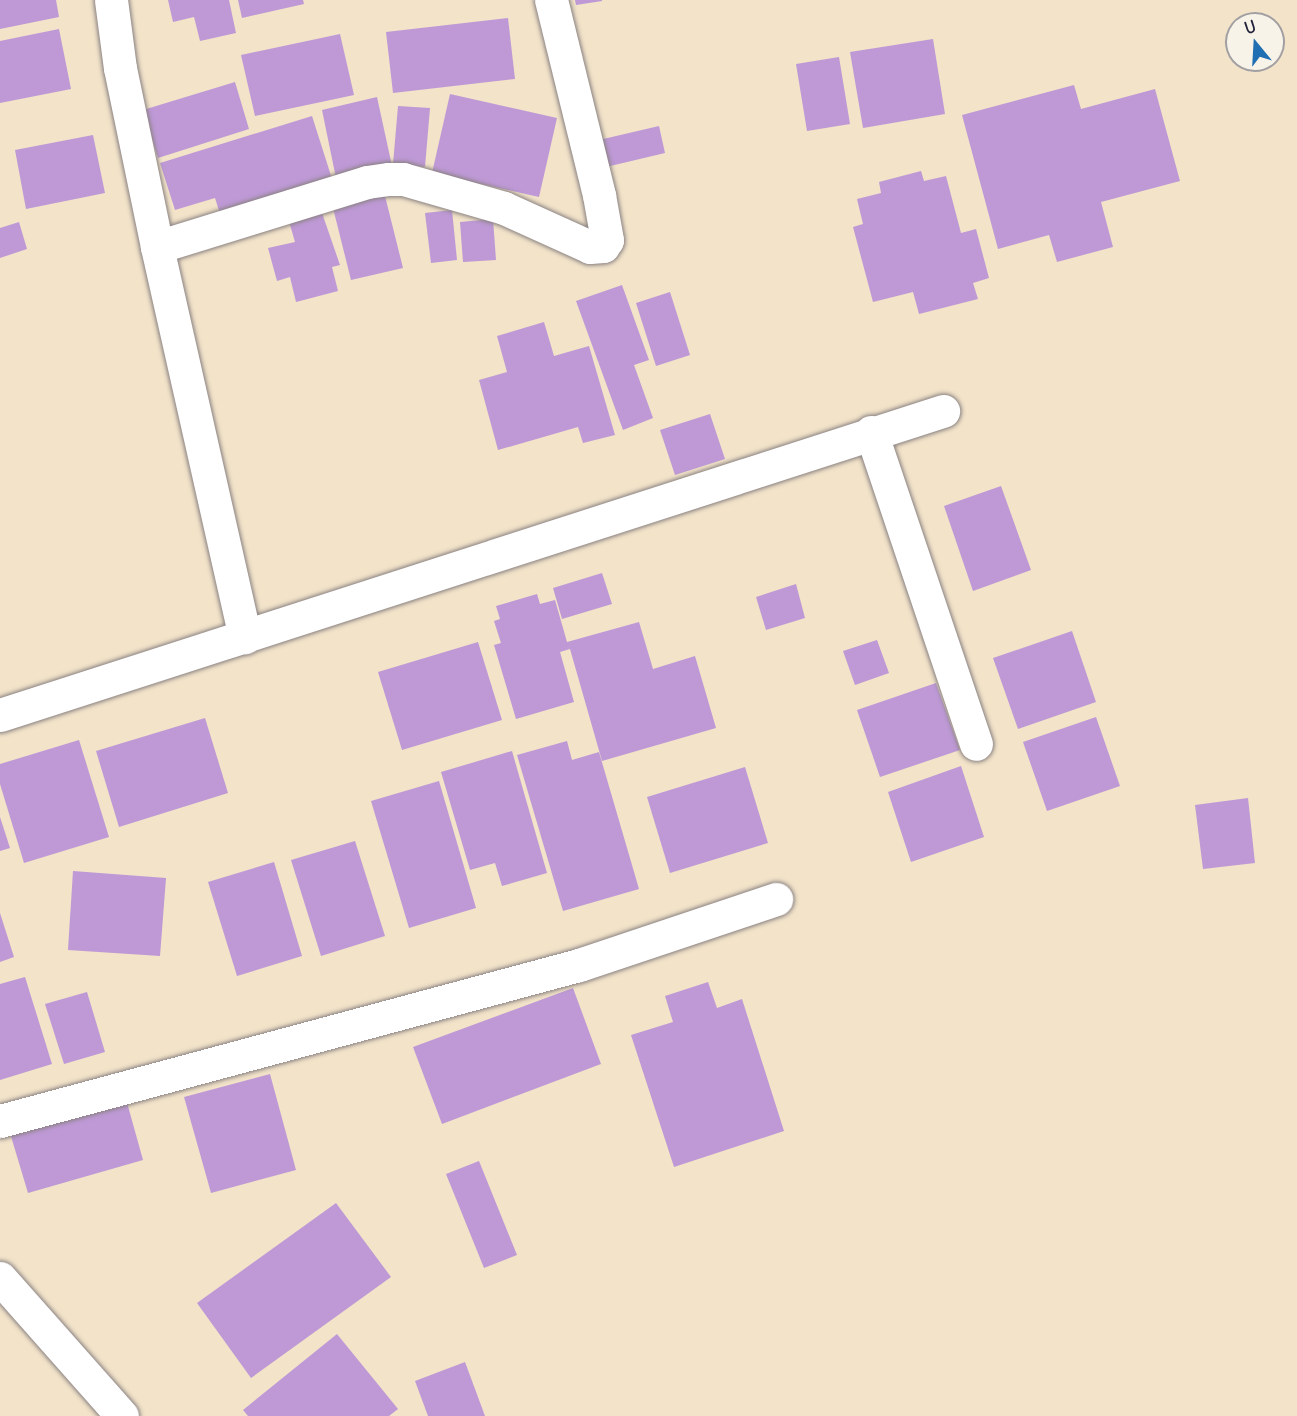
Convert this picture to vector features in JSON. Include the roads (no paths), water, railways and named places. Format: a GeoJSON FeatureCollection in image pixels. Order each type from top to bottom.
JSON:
{"type":"FeatureCollection","features":[{"type":"Feature","properties":{"kind":"street"},"geometry":{"type":"LineString","coordinates":[[111,0],[120,68],[157,247],[244,637]]}},
{"type":"Feature","properties":{"kind":"street"},"geometry":{"type":"LineString","coordinates":[[157,247],[367,182],[389,179],[403,179],[504,208],[590,247],[603,246],[607,240],[599,195],[550,0]]}},
{"type":"Feature","properties":{"kind":"street"},"geometry":{"type":"LineString","coordinates":[[0,715],[870,432],[942,411]]}},
{"type":"Feature","properties":{"kind":"street"},"geometry":{"type":"LineString","coordinates":[[870,432],[976,744]]}},
{"type":"Feature","properties":{"kind":"street"},"geometry":{"type":"LineString","coordinates":[[0,1120],[579,965],[776,899]]}},
{"type":"Feature","properties":{"kind":"street"},"geometry":{"type":"LineString","coordinates":[[0,1278],[122,1416]]}}]}
